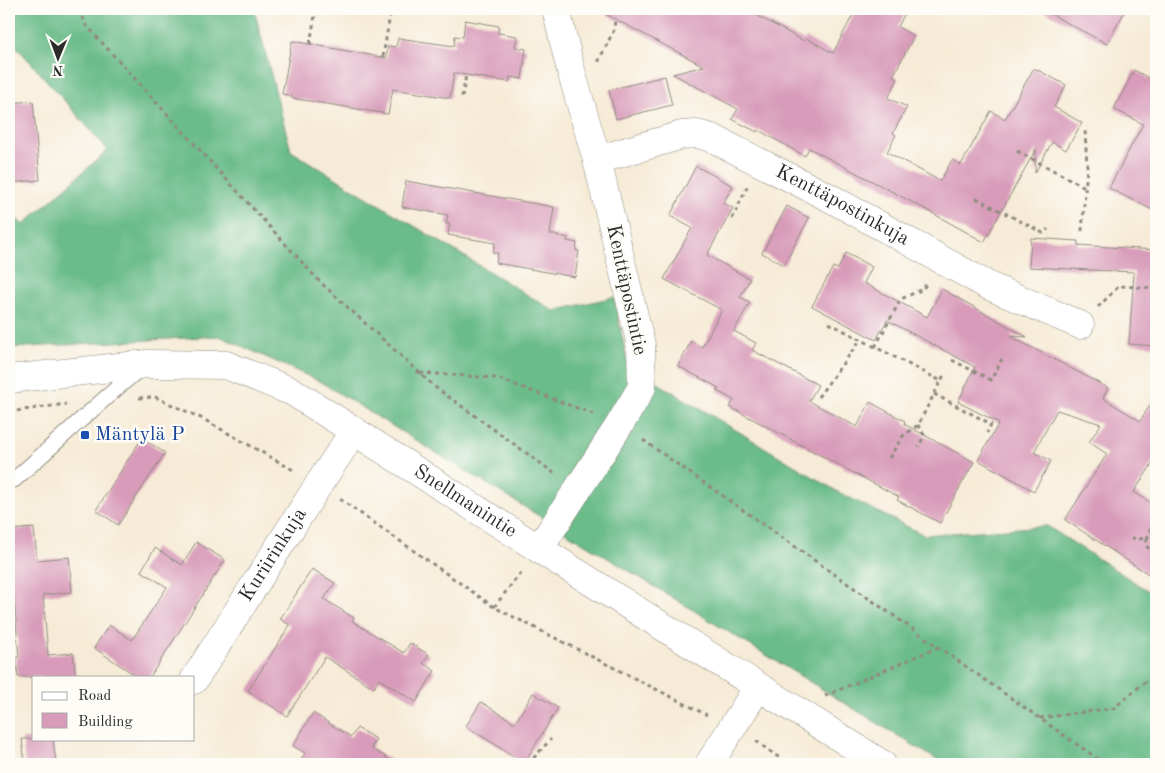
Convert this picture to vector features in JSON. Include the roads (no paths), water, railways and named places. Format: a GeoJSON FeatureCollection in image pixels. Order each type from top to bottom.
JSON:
{"type":"FeatureCollection","features":[{"type":"Feature","properties":{"kind":"street","name":"Kenttäpostintie"},"geometry":{"type":"LineString","coordinates":[[539,549],[642,387],[641,345],[596,160],[556,9]]}},
{"type":"Feature","properties":{"kind":"street","name":"Kenttäpostinkuja"},"geometry":{"type":"LineString","coordinates":[[596,160],[682,135],[697,134],[712,138],[832,199],[989,286],[1080,325]]}},
{"type":"Feature","properties":{"kind":"street","name":"Snellmanintie"},"geometry":{"type":"LineString","coordinates":[[9,378],[147,364],[226,365],[293,392],[882,764]]}},
{"type":"Feature","properties":{"kind":"street","name":"Kuriirinkuja"},"geometry":{"type":"LineString","coordinates":[[195,678],[354,431]]}},
{"type":"Feature","properties":{"kind":"street"},"geometry":{"type":"LineString","coordinates":[[709,764],[758,687]]}},
{"type":"Feature","properties":{"kind":"lane"},"geometry":{"type":"LineString","coordinates":[[9,481],[14,480],[69,432],[104,398],[147,364]]}},
{"type":"Feature","properties":{"kind":"place","name":"Mäntylä P"},"geometry":{"type":"Point","coordinates":[85,435]}}]}
